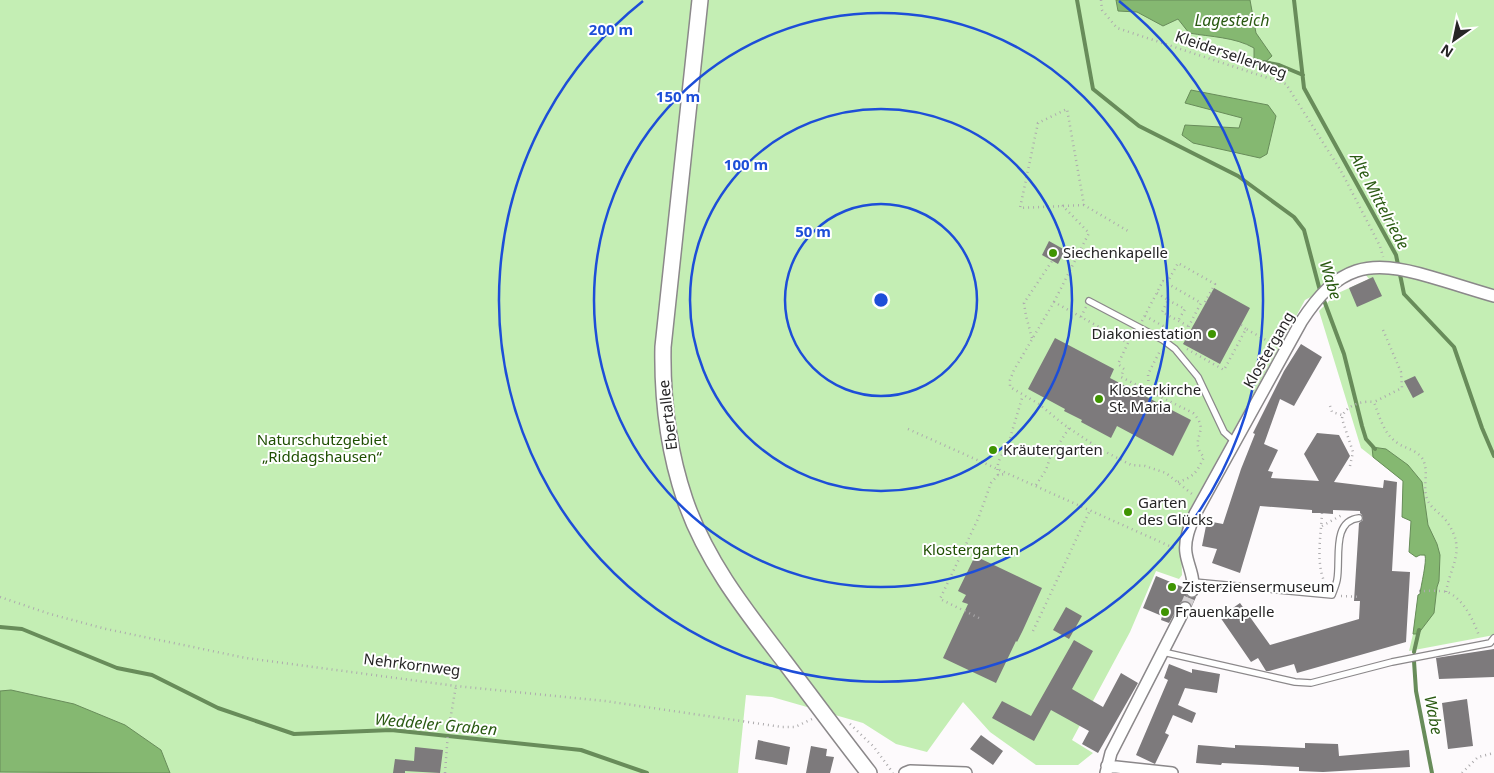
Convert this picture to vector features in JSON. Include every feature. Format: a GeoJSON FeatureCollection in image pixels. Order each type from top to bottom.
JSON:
{"type":"FeatureCollection","features":[{"type":"Feature","properties":{"kind":"main road","name":"Ebertallee"},"geometry":{"type":"LineString","coordinates":[[700,0],[665,324],[663,378],[667,428],[685,501],[694,524],[717,568],[744,609],[868,773]]}},
{"type":"Feature","properties":{"kind":"street","name":"Klostergang"},"geometry":{"type":"LineString","coordinates":[[1193,586],[1186,553],[1188,531],[1201,501],[1301,322],[1318,298],[1328,288],[1355,271],[1386,266],[1412,271],[1494,296]]}},
{"type":"Feature","properties":{"kind":"street"},"geometry":{"type":"LineString","coordinates":[[1172,773],[1107,770],[1111,754],[1185,608]]}},
{"type":"Feature","properties":{"kind":"street"},"geometry":{"type":"LineString","coordinates":[[905,773],[910,771],[966,773]]}},
{"type":"Feature","properties":{"kind":"lane"},"geometry":{"type":"LineString","coordinates":[[1089,301],[1139,327],[1175,349],[1198,377],[1224,432],[1234,441]]}},
{"type":"Feature","properties":{"kind":"lane"},"geometry":{"type":"LineString","coordinates":[[1193,586],[1332,595],[1337,580],[1341,531],[1348,522],[1359,518]]}},
{"type":"Feature","properties":{"kind":"lane"},"geometry":{"type":"LineString","coordinates":[[1163,652],[1295,682],[1311,683],[1392,662],[1490,643],[1494,638]]}},
{"type":"Feature","properties":{"kind":"path","name":"Kleidersellerweg"},"geometry":{"type":"LineString","coordinates":[[1101,0],[1102,10],[1117,28],[1286,84],[1341,170],[1380,246],[1386,266]]}},
{"type":"Feature","properties":{"kind":"path"},"geometry":{"type":"LineString","coordinates":[[1084,205],[1067,109],[1038,123],[1020,208],[1084,205],[1128,231]]}},
{"type":"Feature","properties":{"kind":"path"},"geometry":{"type":"LineString","coordinates":[[1062,206],[1089,233],[1054,302],[1010,380],[1010,387],[1039,404],[1069,428],[1100,449],[1131,465],[1145,466],[1166,472],[1201,501]]}},
{"type":"Feature","properties":{"kind":"path"},"geometry":{"type":"LineString","coordinates":[[1032,338],[1024,303],[1052,261]]}},
{"type":"Feature","properties":{"kind":"path"},"geometry":{"type":"LineString","coordinates":[[1145,316],[1183,337],[1215,284],[1178,263],[1167,283]]}},
{"type":"Feature","properties":{"kind":"path"},"geometry":{"type":"LineString","coordinates":[[1139,327],[1163,281],[1203,304]]}},
{"type":"Feature","properties":{"kind":"path"},"geometry":{"type":"LineString","coordinates":[[1157,293],[1185,309],[1178,321]]}},
{"type":"Feature","properties":{"kind":"path"},"geometry":{"type":"LineString","coordinates":[[1168,300],[1162,312],[1188,326]]}},
{"type":"Feature","properties":{"kind":"path"},"geometry":{"type":"LineString","coordinates":[[1054,302],[1128,343],[1118,364],[1124,369],[1121,377],[1193,413],[1198,419],[1201,432],[1196,444],[1197,450],[1204,457],[1199,468],[1191,478],[1178,482]]}},
{"type":"Feature","properties":{"kind":"path"},"geometry":{"type":"LineString","coordinates":[[1241,326],[1284,351]]}},
{"type":"Feature","properties":{"kind":"path"},"geometry":{"type":"LineString","coordinates":[[1175,349],[1182,346],[1224,370],[1246,329]]}},
{"type":"Feature","properties":{"kind":"path"},"geometry":{"type":"LineString","coordinates":[[1342,415],[1350,407],[1367,401],[1374,402],[1402,388],[1402,372],[1383,330]]}},
{"type":"Feature","properties":{"kind":"path"},"geometry":{"type":"LineString","coordinates":[[1148,391],[1148,374],[1165,342]]}},
{"type":"Feature","properties":{"kind":"path"},"geometry":{"type":"LineString","coordinates":[[998,475],[997,468],[1001,454],[1007,448],[1023,395]]}},
{"type":"Feature","properties":{"kind":"path"},"geometry":{"type":"LineString","coordinates":[[1374,402],[1387,433],[1421,457],[1426,470],[1425,490],[1428,502],[1448,523],[1452,530],[1455,539],[1456,557],[1446,592]]}},
{"type":"Feature","properties":{"kind":"path"},"geometry":{"type":"LineString","coordinates":[[1330,406],[1332,412],[1342,415]]}},
{"type":"Feature","properties":{"kind":"path"},"geometry":{"type":"LineString","coordinates":[[1342,415],[1353,452],[1350,466]]}},
{"type":"Feature","properties":{"kind":"path"},"geometry":{"type":"LineString","coordinates":[[1036,485],[1069,428]]}},
{"type":"Feature","properties":{"kind":"path"},"geometry":{"type":"LineString","coordinates":[[908,429],[1186,553]]}},
{"type":"Feature","properties":{"kind":"path"},"geometry":{"type":"LineString","coordinates":[[979,618],[940,599],[978,519],[991,484],[998,475],[1010,474]]}},
{"type":"Feature","properties":{"kind":"path"},"geometry":{"type":"LineString","coordinates":[[1033,631],[1090,510]]}},
{"type":"Feature","properties":{"kind":"path"},"geometry":{"type":"LineString","coordinates":[[1322,513],[1321,574],[1332,595],[1360,598]]}},
{"type":"Feature","properties":{"kind":"path"},"geometry":{"type":"LineString","coordinates":[[1322,526],[1346,513]]}},
{"type":"Feature","properties":{"kind":"path"},"geometry":{"type":"LineString","coordinates":[[1419,591],[1446,592],[1461,603],[1472,618],[1479,635],[1480,644]]}},
{"type":"Feature","properties":{"kind":"path","name":"Nehrkornweg"},"geometry":{"type":"LineString","coordinates":[[0,597],[106,630],[246,658],[456,686],[605,701],[782,726],[795,727],[804,724],[822,712]]}},
{"type":"Feature","properties":{"kind":"path"},"geometry":{"type":"LineString","coordinates":[[445,773],[448,732],[456,686]]}},
{"type":"Feature","properties":{"kind":"path"},"geometry":{"type":"LineString","coordinates":[[846,720],[874,747],[894,773]]}},
{"type":"Feature","properties":{"kind":"path"},"geometry":{"type":"LineString","coordinates":[[1462,773],[1478,757],[1494,753]]}},
{"type":"Feature","properties":{"kind":"green space"},"geometry":{"type":"Polygon","coordinates":[[[0,0],[1494,0],[1494,635],[1409,651],[1418,595],[1420,594],[1425,569],[1425,556],[1420,555],[1416,557],[1409,552],[1411,521],[1402,517],[1403,481],[1361,448],[1319,311],[1336,294],[1369,279],[1365,274],[1358,272],[1305,300],[1189,511],[1182,531],[1182,575],[1179,579],[1156,571],[1130,632],[1072,740],[1093,753],[1078,765],[1036,765],[990,732],[963,702],[927,752],[896,744],[863,723],[772,697],[746,695],[738,773],[0,773],[0,0]]]}},
{"type":"Feature","properties":{"kind":"water","name":"Lagesteich"},"geometry":{"type":"Polygon","coordinates":[[[1116,0],[1250,0],[1256,33],[1272,56],[1261,66],[1251,64],[1254,58],[1254,48],[1247,44],[1231,39],[1189,33],[1178,19],[1163,26],[1137,12],[1118,11],[1116,0]]]}},
{"type":"Feature","properties":{"kind":"water"},"geometry":{"type":"Polygon","coordinates":[[[1191,90],[1268,105],[1276,116],[1267,154],[1260,158],[1193,143],[1182,135],[1185,125],[1239,128],[1242,118],[1185,103],[1191,90]]]}},
{"type":"Feature","properties":{"kind":"water"},"geometry":{"type":"Polygon","coordinates":[[[1372,447],[1386,449],[1408,465],[1422,482],[1428,525],[1440,555],[1439,581],[1434,613],[1418,634],[1413,634],[1418,595],[1420,594],[1425,568],[1425,555],[1416,557],[1409,552],[1411,521],[1402,517],[1403,481],[1373,457],[1372,447]]]}},
{"type":"Feature","properties":{"kind":"water"},"geometry":{"type":"Polygon","coordinates":[[[11,690],[74,704],[125,725],[161,750],[170,773],[0,772],[0,691],[11,690]]]}},
{"type":"Feature","properties":{"kind":"building","name":"Siechenkapelle"},"geometry":{"type":"Polygon","coordinates":[[[1049,241],[1065,250],[1058,264],[1042,255],[1049,241]]]}},
{"type":"Feature","properties":{"kind":"building"},"geometry":{"type":"Polygon","coordinates":[[[1373,277],[1382,296],[1357,307],[1349,288],[1373,277]]]}},
{"type":"Feature","properties":{"kind":"building","name":"Diakoniestation"},"geometry":{"type":"Polygon","coordinates":[[[1214,288],[1250,308],[1220,364],[1183,344],[1214,288]]]}},
{"type":"Feature","properties":{"kind":"building","name":"Klosterkirche St. Maria"},"geometry":{"type":"Polygon","coordinates":[[[1055,338],[1114,369],[1110,378],[1191,420],[1173,456],[1117,426],[1111,438],[1081,422],[1082,420],[1064,411],[1065,409],[1028,389],[1055,338]]]}},
{"type":"Feature","properties":{"kind":"building"},"geometry":{"type":"Polygon","coordinates":[[[1301,344],[1322,357],[1294,406],[1280,399],[1264,444],[1278,450],[1268,471],[1273,472],[1271,478],[1319,481],[1304,454],[1317,433],[1339,435],[1350,456],[1334,482],[1383,488],[1384,480],[1397,482],[1392,571],[1410,572],[1406,642],[1297,673],[1294,664],[1266,671],[1258,658],[1251,662],[1220,617],[1240,603],[1270,645],[1359,619],[1360,601],[1354,601],[1359,523],[1363,520],[1360,511],[1333,510],[1333,514],[1312,513],[1312,510],[1260,506],[1240,573],[1212,563],[1217,549],[1202,546],[1207,521],[1223,524],[1255,434],[1253,433],[1284,371],[1301,344]]]}},
{"type":"Feature","properties":{"kind":"building"},"geometry":{"type":"Polygon","coordinates":[[[1415,376],[1424,392],[1413,398],[1404,381],[1415,376]]]}},
{"type":"Feature","properties":{"kind":"building"},"geometry":{"type":"Polygon","coordinates":[[[975,556],[1042,588],[996,683],[943,658],[968,604],[962,602],[966,595],[958,591],[975,556]]]}},
{"type":"Feature","properties":{"kind":"building"},"geometry":{"type":"Polygon","coordinates":[[[1156,576],[1185,588],[1185,593],[1188,597],[1196,597],[1192,606],[1188,601],[1181,602],[1169,623],[1161,620],[1162,616],[1143,608],[1156,576]]]}},
{"type":"Feature","properties":{"kind":"building"},"geometry":{"type":"Polygon","coordinates":[[[1066,607],[1082,616],[1069,639],[1053,630],[1066,607]]]}},
{"type":"Feature","properties":{"kind":"building"},"geometry":{"type":"Polygon","coordinates":[[[1074,640],[1093,651],[1072,689],[1103,707],[1121,673],[1138,683],[1098,753],[1082,744],[1089,731],[1051,710],[1034,741],[992,718],[1002,701],[1031,716],[1074,640]]]}},
{"type":"Feature","properties":{"kind":"building"},"geometry":{"type":"Polygon","coordinates":[[[1494,649],[1494,677],[1439,679],[1436,658],[1494,649]]]}},
{"type":"Feature","properties":{"kind":"building"},"geometry":{"type":"Polygon","coordinates":[[[1169,664],[1192,673],[1192,669],[1220,674],[1217,693],[1185,688],[1178,705],[1196,713],[1192,723],[1173,715],[1165,733],[1169,735],[1155,764],[1136,755],[1168,680],[1164,678],[1169,664]]]}},
{"type":"Feature","properties":{"kind":"building"},"geometry":{"type":"Polygon","coordinates":[[[1467,699],[1473,746],[1448,749],[1442,703],[1467,699]]]}},
{"type":"Feature","properties":{"kind":"building"},"geometry":{"type":"Polygon","coordinates":[[[981,735],[1003,751],[993,765],[970,749],[981,735]]]}},
{"type":"Feature","properties":{"kind":"building"},"geometry":{"type":"Polygon","coordinates":[[[758,740],[790,747],[787,765],[755,759],[758,740]]]}},
{"type":"Feature","properties":{"kind":"building"},"geometry":{"type":"Polygon","coordinates":[[[1305,743],[1338,744],[1339,756],[1409,750],[1410,767],[1323,772],[1299,771],[1299,767],[1196,763],[1198,745],[1235,748],[1235,745],[1305,748],[1305,743]]]}},
{"type":"Feature","properties":{"kind":"building"},"geometry":{"type":"Polygon","coordinates":[[[811,746],[827,749],[826,756],[834,757],[830,773],[806,773],[811,746]]]}},
{"type":"Feature","properties":{"kind":"building"},"geometry":{"type":"Polygon","coordinates":[[[415,747],[443,750],[440,773],[405,771],[405,773],[393,773],[395,759],[414,761],[415,747]]]}},
{"type":"Feature","properties":{"kind":"waterway","name":"Wabe"},"geometry":{"type":"LineString","coordinates":[[1077,0],[1093,89],[1139,126],[1238,176],[1294,217],[1304,230],[1319,287],[1344,354],[1366,439],[1375,449]]}},
{"type":"Feature","properties":{"kind":"waterway","name":"Alte Mittelriede"},"geometry":{"type":"LineString","coordinates":[[1294,0],[1304,88],[1396,255],[1404,294],[1454,347],[1482,428],[1494,456]]}},
{"type":"Feature","properties":{"kind":"waterway"},"geometry":{"type":"LineString","coordinates":[[1264,62],[1279,65],[1303,75]]}},
{"type":"Feature","properties":{"kind":"waterway","name":"Weddeler Graben"},"geometry":{"type":"LineString","coordinates":[[0,627],[22,629],[117,668],[152,675],[218,708],[294,734],[391,730],[581,750],[647,773]]}},
{"type":"Feature","properties":{"kind":"waterway","name":"Wabe"},"geometry":{"type":"LineString","coordinates":[[1414,652],[1419,630]]}},
{"type":"Feature","properties":{"kind":"waterway","name":"Wabe"},"geometry":{"type":"LineString","coordinates":[[1414,661],[1416,691],[1432,773]]}},
{"type":"Feature","properties":{"kind":"tunnel"},"geometry":{"type":"LineString","coordinates":[[1185,608],[1192,591]]}},
{"type":"Feature","properties":{"kind":"place","name":"Siechenkapelle"},"geometry":{"type":"Point","coordinates":[1053,253]}},
{"type":"Feature","properties":{"kind":"place","name":"Diakoniestation"},"geometry":{"type":"Point","coordinates":[1212,334]}},
{"type":"Feature","properties":{"kind":"place","name":"Klosterkirche St. Maria"},"geometry":{"type":"Point","coordinates":[1099,399]}},
{"type":"Feature","properties":{"kind":"place","name":"Kräutergarten"},"geometry":{"type":"Point","coordinates":[993,450]}},
{"type":"Feature","properties":{"kind":"place","name":"Garten des Glücks"},"geometry":{"type":"Point","coordinates":[1128,512]}},
{"type":"Feature","properties":{"kind":"place","name":"Zisterziensermuseum"},"geometry":{"type":"Point","coordinates":[1172,587]}},
{"type":"Feature","properties":{"kind":"place","name":"Frauenkapelle"},"geometry":{"type":"Point","coordinates":[1165,612]}},
{"type":"Feature","properties":{"kind":"park label","name":"Naturschutzgebiet „Riddagshausen“"},"geometry":{"type":"Point","coordinates":[322,448]}},
{"type":"Feature","properties":{"kind":"park label","name":"Klostergarten"},"geometry":{"type":"Point","coordinates":[971,550]}}]}
